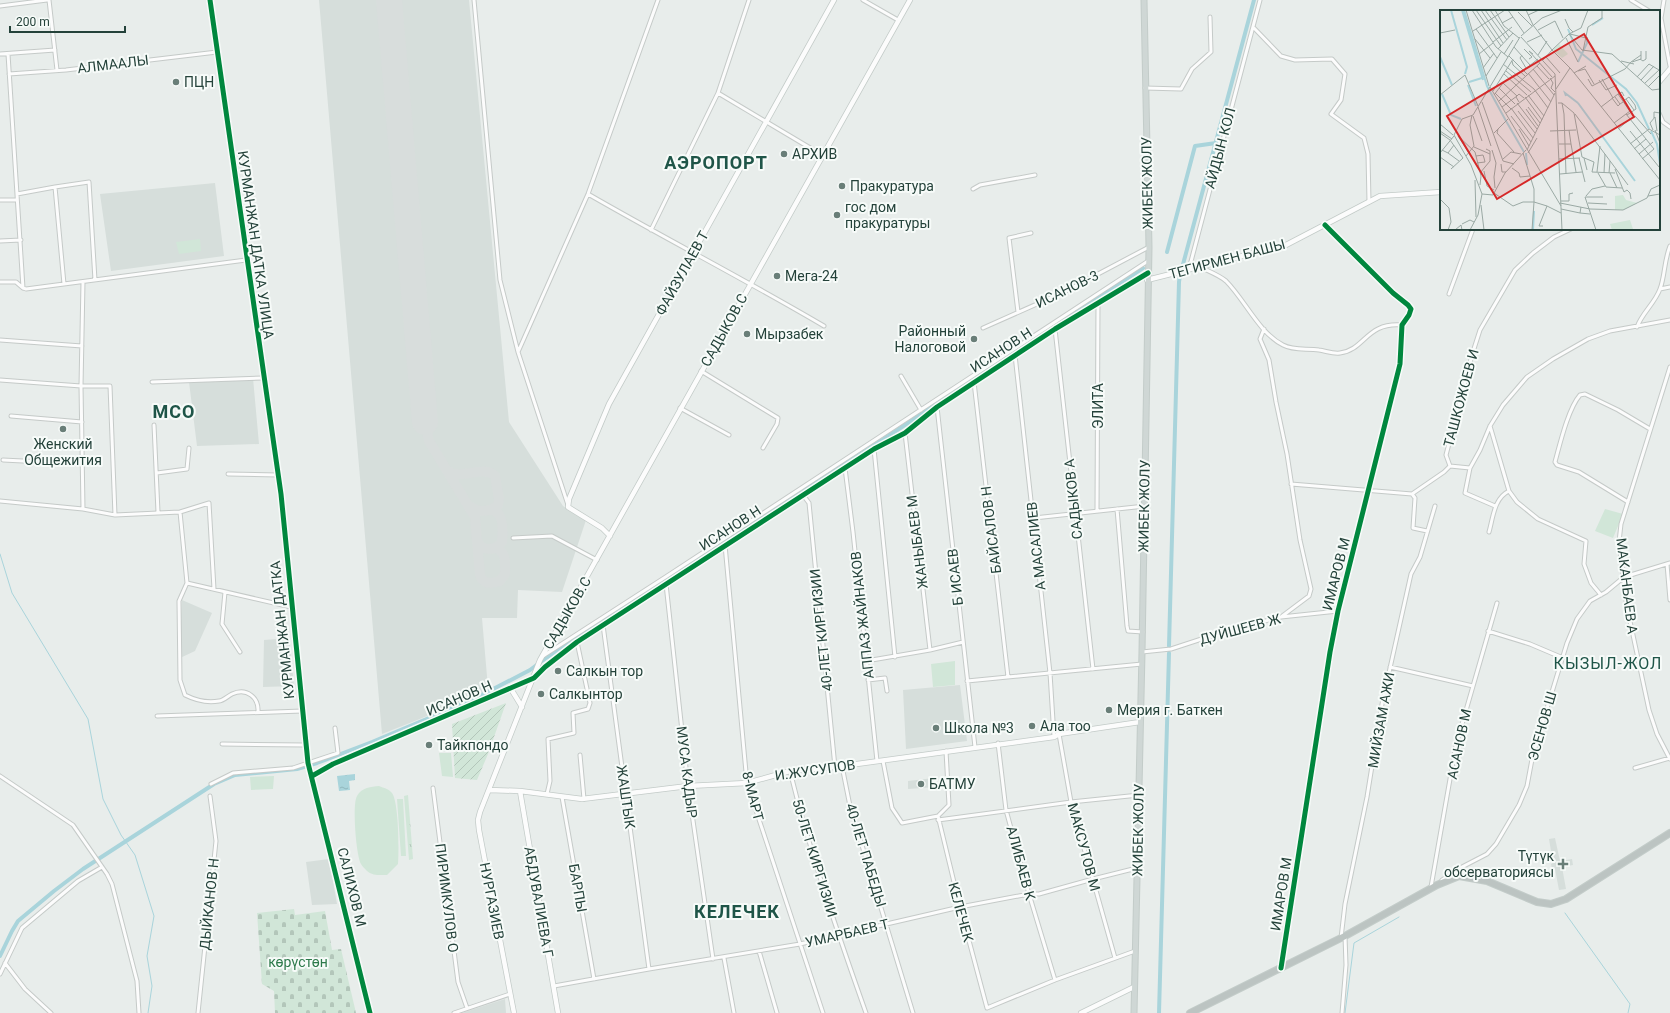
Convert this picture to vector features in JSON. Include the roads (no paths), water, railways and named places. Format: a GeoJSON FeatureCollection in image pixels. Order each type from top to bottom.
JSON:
{"type":"FeatureCollection","features":[{"type":"Feature","properties":{"kind":"highway"},"geometry":{"type":"LineString","coordinates":[[1190,1013],[1343,937],[1434,886],[1459,876],[1487,881],[1537,902],[1551,904],[1566,899],[1670,833]]}},
{"type":"Feature","properties":{"kind":"main road","name":"ЖИБЕК ЖОЛУ"},"geometry":{"type":"LineString","coordinates":[[1134,1013],[1145,506],[1147,280],[1149,261],[1144,0]]}},
{"type":"Feature","properties":{"kind":"street"},"geometry":{"type":"LineString","coordinates":[[0,6],[48,0],[57,70]]}},
{"type":"Feature","properties":{"kind":"street","name":"КУРМАНЖАН ДАТКА УЛИЦА"},"geometry":{"type":"LineString","coordinates":[[210,0],[246,260],[281,494]]}},
{"type":"Feature","properties":{"kind":"street"},"geometry":{"type":"LineString","coordinates":[[474,0],[500,280],[518,352],[568,507],[602,528],[610,536]]}},
{"type":"Feature","properties":{"kind":"street"},"geometry":{"type":"LineString","coordinates":[[518,352],[588,194],[658,0]]}},
{"type":"Feature","properties":{"kind":"street"},"geometry":{"type":"LineString","coordinates":[[652,230],[718,93],[749,0]]}},
{"type":"Feature","properties":{"kind":"street","name":"ФАЙЗУЛАЕВ Т"},"geometry":{"type":"LineString","coordinates":[[568,507],[569,499],[609,404],[834,0]]}},
{"type":"Feature","properties":{"kind":"street"},"geometry":{"type":"LineString","coordinates":[[863,0],[898,20]]}},
{"type":"Feature","properties":{"kind":"street","name":"САДЫКОВ.С"},"geometry":{"type":"LineString","coordinates":[[534,676],[541,658],[597,560],[680,408],[910,0]]}},
{"type":"Feature","properties":{"kind":"street","name":"АЙДЫН КОЛ"},"geometry":{"type":"LineString","coordinates":[[1189,269],[1260,0]]}},
{"type":"Feature","properties":{"kind":"street"},"geometry":{"type":"LineString","coordinates":[[1630,0],[1648,10]]}},
{"type":"Feature","properties":{"kind":"street"},"geometry":{"type":"LineString","coordinates":[[1664,0],[1660,17],[1670,66]]}},
{"type":"Feature","properties":{"kind":"street"},"geometry":{"type":"LineString","coordinates":[[1145,88],[1181,89],[1192,69],[1211,52],[1210,17]]}},
{"type":"Feature","properties":{"kind":"street"},"geometry":{"type":"LineString","coordinates":[[1252,27],[1282,56],[1295,60],[1332,59],[1345,74],[1341,100],[1331,114],[1364,138],[1368,154],[1369,202]]}},
{"type":"Feature","properties":{"kind":"street"},"geometry":{"type":"LineString","coordinates":[[0,54],[55,50]]}},
{"type":"Feature","properties":{"kind":"street","name":"АЛМААЛЫ"},"geometry":{"type":"LineString","coordinates":[[9,74],[217,52]]}},
{"type":"Feature","properties":{"kind":"street"},"geometry":{"type":"LineString","coordinates":[[8,54],[23,288]]}},
{"type":"Feature","properties":{"kind":"street"},"geometry":{"type":"LineString","coordinates":[[1660,81],[1670,69]]}},
{"type":"Feature","properties":{"kind":"street"},"geometry":{"type":"LineString","coordinates":[[718,93],[822,155]]}},
{"type":"Feature","properties":{"kind":"street"},"geometry":{"type":"LineString","coordinates":[[1660,115],[1664,122],[1670,127]]}},
{"type":"Feature","properties":{"kind":"street"},"geometry":{"type":"LineString","coordinates":[[973,189],[980,185],[1035,175]]}},
{"type":"Feature","properties":{"kind":"street"},"geometry":{"type":"LineString","coordinates":[[17,194],[89,182],[95,280]]}},
{"type":"Feature","properties":{"kind":"street"},"geometry":{"type":"LineString","coordinates":[[55,187],[64,284]]}},
{"type":"Feature","properties":{"kind":"street","name":"ТЕГИРМЕН БАШЫ"},"geometry":{"type":"LineString","coordinates":[[1147,280],[1286,245],[1380,196],[1440,192]]}},
{"type":"Feature","properties":{"kind":"street"},"geometry":{"type":"LineString","coordinates":[[588,194],[750,283],[824,326]]}},
{"type":"Feature","properties":{"kind":"street"},"geometry":{"type":"LineString","coordinates":[[0,200],[17,200]]}},
{"type":"Feature","properties":{"kind":"street","name":"ИМАРОВ М"},"geometry":{"type":"LineString","coordinates":[[1282,968],[1330,652],[1338,611],[1400,364],[1402,325],[1411,309],[1408,304],[1393,293],[1325,225]]}},
{"type":"Feature","properties":{"kind":"street"},"geometry":{"type":"LineString","coordinates":[[1449,294],[1473,230]]}},
{"type":"Feature","properties":{"kind":"street","name":"ТАШКОЖОЕВ И"},"geometry":{"type":"LineString","coordinates":[[1450,466],[1446,455],[1480,330],[1514,270],[1554,237],[1569,230]]}},
{"type":"Feature","properties":{"kind":"street","name":"ИСАНОВ Н"},"geometry":{"type":"LineString","coordinates":[[1018,312],[1009,238],[1031,233]]}},
{"type":"Feature","properties":{"kind":"street"},"geometry":{"type":"LineString","coordinates":[[0,241],[21,240]]}},
{"type":"Feature","properties":{"kind":"street"},"geometry":{"type":"LineString","coordinates":[[1637,327],[1640,319],[1648,310],[1660,289],[1665,259],[1670,246]]}},
{"type":"Feature","properties":{"kind":"street","name":"ИСАНОВ-3"},"geometry":{"type":"LineString","coordinates":[[983,328],[1064,292],[1149,247]]}},
{"type":"Feature","properties":{"kind":"street"},"geometry":{"type":"LineString","coordinates":[[0,282],[16,282],[26,289],[246,260]]}},
{"type":"Feature","properties":{"kind":"street"},"geometry":{"type":"LineString","coordinates":[[541,658],[1149,261]]}},
{"type":"Feature","properties":{"kind":"street"},"geometry":{"type":"LineString","coordinates":[[1200,267],[1226,281],[1264,329],[1280,343],[1289,347],[1341,353],[1356,345],[1384,325],[1402,325]]}},
{"type":"Feature","properties":{"kind":"street","name":"ИСАНОВ Н"},"geometry":{"type":"LineString","coordinates":[[312,776],[333,764],[511,689],[534,676],[577,642],[874,449],[905,433],[974,382],[1055,329],[1148,273]]}},
{"type":"Feature","properties":{"kind":"street"},"geometry":{"type":"LineString","coordinates":[[83,282],[81,386],[83,509]]}},
{"type":"Feature","properties":{"kind":"street"},"geometry":{"type":"LineString","coordinates":[[1660,289],[1670,287]]}},
{"type":"Feature","properties":{"kind":"street","name":"ЭЛИТА"},"geometry":{"type":"LineString","coordinates":[[1098,302],[1098,511]]}},
{"type":"Feature","properties":{"kind":"street"},"geometry":{"type":"LineString","coordinates":[[1495,506],[1465,493],[1470,468],[1480,450],[1490,426],[1503,405],[1527,377],[1553,359],[1588,339],[1610,331],[1670,320]]}},
{"type":"Feature","properties":{"kind":"street","name":"САДЫКОВ А"},"geometry":{"type":"LineString","coordinates":[[1055,329],[1093,669]]}},
{"type":"Feature","properties":{"kind":"street"},"geometry":{"type":"LineString","coordinates":[[1264,329],[1260,339],[1269,360],[1287,454],[1300,540],[1311,589],[1309,596],[1281,617]]}},
{"type":"Feature","properties":{"kind":"street"},"geometry":{"type":"LineString","coordinates":[[0,340],[82,346]]}},
{"type":"Feature","properties":{"kind":"street","name":"А МАСАЛИЕВ"},"geometry":{"type":"LineString","coordinates":[[1015,355],[1057,736]]}},
{"type":"Feature","properties":{"kind":"street","name":"МАКАНБАЕВ А"},"geometry":{"type":"LineString","coordinates":[[1670,367],[1621,524],[1619,542],[1629,615],[1649,710],[1657,734],[1670,758]]}},
{"type":"Feature","properties":{"kind":"street"},"geometry":{"type":"LineString","coordinates":[[701,371],[778,418],[777,424],[763,448]]}},
{"type":"Feature","properties":{"kind":"street"},"geometry":{"type":"LineString","coordinates":[[901,376],[921,410]]}},
{"type":"Feature","properties":{"kind":"street"},"geometry":{"type":"LineString","coordinates":[[152,382],[263,378]]}},
{"type":"Feature","properties":{"kind":"street"},"geometry":{"type":"LineString","coordinates":[[0,380],[81,386],[110,386],[115,515]]}},
{"type":"Feature","properties":{"kind":"street","name":"БАЙСАЛОВ Н"},"geometry":{"type":"LineString","coordinates":[[974,382],[1008,677]]}},
{"type":"Feature","properties":{"kind":"street"},"geometry":{"type":"LineString","coordinates":[[1628,502],[1579,472],[1557,465],[1555,462],[1562,435],[1576,400],[1580,395],[1585,394],[1618,410],[1650,429]]}},
{"type":"Feature","properties":{"kind":"street"},"geometry":{"type":"LineString","coordinates":[[680,408],[729,435]]}},
{"type":"Feature","properties":{"kind":"street","name":"Б ИСАЕВ"},"geometry":{"type":"LineString","coordinates":[[937,408],[975,747]]}},
{"type":"Feature","properties":{"kind":"street"},"geometry":{"type":"LineString","coordinates":[[11,416],[82,422]]}},
{"type":"Feature","properties":{"kind":"street"},"geometry":{"type":"LineString","coordinates":[[154,425],[158,512]]}},
{"type":"Feature","properties":{"kind":"street"},"geometry":{"type":"LineString","coordinates":[[1490,426],[1509,491],[1517,502],[1538,519],[1586,541],[1584,564],[1591,584],[1601,595]]}},
{"type":"Feature","properties":{"kind":"street","name":"ЖАНЫБАЕВ М"},"geometry":{"type":"LineString","coordinates":[[905,433],[930,650]]}},
{"type":"Feature","properties":{"kind":"street"},"geometry":{"type":"LineString","coordinates":[[157,474],[187,469],[189,448]]}},
{"type":"Feature","properties":{"kind":"street","name":"АППАЗ ЖАЙНАКОВ"},"geometry":{"type":"LineString","coordinates":[[874,449],[895,657]]}},
{"type":"Feature","properties":{"kind":"street"},"geometry":{"type":"LineString","coordinates":[[3,460],[82,464]]}},
{"type":"Feature","properties":{"kind":"street"},"geometry":{"type":"LineString","coordinates":[[1291,484],[1412,494],[1450,466],[1470,468]]}},
{"type":"Feature","properties":{"kind":"street","name":"АППАЗ ЖАЙНАКОВ"},"geometry":{"type":"LineString","coordinates":[[845,468],[868,680],[880,761],[892,808],[902,823],[938,818]]}},
{"type":"Feature","properties":{"kind":"street"},"geometry":{"type":"LineString","coordinates":[[228,474],[278,474]]}},
{"type":"Feature","properties":{"kind":"street"},"geometry":{"type":"LineString","coordinates":[[1490,532],[1495,506],[1503,493],[1509,491]]}},
{"type":"Feature","properties":{"kind":"street","name":"КУРМАНЖАН ДАТКА"},"geometry":{"type":"LineString","coordinates":[[281,494],[291,607],[308,764]]}},
{"type":"Feature","properties":{"kind":"street"},"geometry":{"type":"LineString","coordinates":[[1412,494],[1415,498],[1413,528],[1428,531]]}},
{"type":"Feature","properties":{"kind":"street","name":"40-ЛЕТ КИРГИЗИИ"},"geometry":{"type":"LineString","coordinates":[[803,495],[809,503],[835,767]]}},
{"type":"Feature","properties":{"kind":"street"},"geometry":{"type":"LineString","coordinates":[[0,501],[83,509],[115,515],[180,512],[209,504],[214,589]]}},
{"type":"Feature","properties":{"kind":"street"},"geometry":{"type":"LineString","coordinates":[[1034,518],[1145,506]]}},
{"type":"Feature","properties":{"kind":"street","name":"МИЙЗАМ АЖИ"},"geometry":{"type":"LineString","coordinates":[[1342,1013],[1346,965],[1343,937],[1345,904],[1367,798],[1382,704],[1390,667],[1412,574],[1420,557],[1435,506]]}},
{"type":"Feature","properties":{"kind":"street"},"geometry":{"type":"LineString","coordinates":[[1117,509],[1128,631],[1142,632]]}},
{"type":"Feature","properties":{"kind":"street"},"geometry":{"type":"LineString","coordinates":[[180,512],[187,583],[179,601],[180,680],[185,695],[194,700],[220,701],[233,693],[243,691],[254,696],[258,705],[258,712]]}},
{"type":"Feature","properties":{"kind":"street"},"geometry":{"type":"LineString","coordinates":[[513,538],[552,536],[597,560]]}},
{"type":"Feature","properties":{"kind":"street","name":"8-МАРТ"},"geometry":{"type":"LineString","coordinates":[[725,545],[747,783],[823,1013]]}},
{"type":"Feature","properties":{"kind":"street"},"geometry":{"type":"LineString","coordinates":[[1668,564],[1670,600]]}},
{"type":"Feature","properties":{"kind":"street","name":"ЭСЕНОВ Ш"},"geometry":{"type":"LineString","coordinates":[[1434,886],[1460,868],[1487,854],[1496,844],[1519,805],[1526,786],[1533,754],[1563,658],[1577,619],[1590,601],[1601,595],[1624,576],[1668,564]]}},
{"type":"Feature","properties":{"kind":"street"},"geometry":{"type":"LineString","coordinates":[[187,583],[291,607]]}},
{"type":"Feature","properties":{"kind":"street","name":"МУСА КАДЫР"},"geometry":{"type":"LineString","coordinates":[[666,584],[688,786],[713,959]]}},
{"type":"Feature","properties":{"kind":"street"},"geometry":{"type":"LineString","coordinates":[[224,592],[222,624],[240,652]]}},
{"type":"Feature","properties":{"kind":"street","name":"АСАНОВ М"},"geometry":{"type":"LineString","coordinates":[[1434,886],[1456,745],[1497,603]]}},
{"type":"Feature","properties":{"kind":"street","name":"ДУЙШЕЕВ Ж"},"geometry":{"type":"LineString","coordinates":[[1142,652],[1171,649],[1226,631],[1281,617],[1338,611]]}},
{"type":"Feature","properties":{"kind":"street","name":"ЖАШТЫК"},"geometry":{"type":"LineString","coordinates":[[603,625],[649,969]]}},
{"type":"Feature","properties":{"kind":"street"},"geometry":{"type":"LineString","coordinates":[[1488,631],[1530,644],[1563,658]]}},
{"type":"Feature","properties":{"kind":"street"},"geometry":{"type":"LineString","coordinates":[[547,794],[550,781],[548,739],[574,733],[573,713],[588,709],[590,703],[577,642]]}},
{"type":"Feature","properties":{"kind":"street"},"geometry":{"type":"LineString","coordinates":[[866,661],[895,657],[963,642]]}},
{"type":"Feature","properties":{"kind":"street"},"geometry":{"type":"LineString","coordinates":[[967,681],[1142,664]]}},
{"type":"Feature","properties":{"kind":"street"},"geometry":{"type":"LineString","coordinates":[[1390,667],[1473,686]]}},
{"type":"Feature","properties":{"kind":"street"},"geometry":{"type":"LineString","coordinates":[[489,790],[534,676]]}},
{"type":"Feature","properties":{"kind":"street"},"geometry":{"type":"LineString","coordinates":[[868,680],[885,678],[888,691]]}},
{"type":"Feature","properties":{"kind":"street"},"geometry":{"type":"LineString","coordinates":[[511,689],[522,707]]}},
{"type":"Feature","properties":{"kind":"street","name":"КУРМАНЖАН ДАТКА"},"geometry":{"type":"LineString","coordinates":[[157,716],[302,711]]}},
{"type":"Feature","properties":{"kind":"street","name":"И.ЖУСУПОВ"},"geometry":{"type":"LineString","coordinates":[[489,790],[520,791],[584,799],[688,786],[747,783],[790,771],[880,761],[998,743],[1057,736],[1140,722]]}},
{"type":"Feature","properties":{"kind":"street"},"geometry":{"type":"LineString","coordinates":[[211,784],[233,773],[292,768],[338,753],[335,728]]}},
{"type":"Feature","properties":{"kind":"street","name":"МАКСУТОВ М"},"geometry":{"type":"LineString","coordinates":[[1057,736],[1071,802],[1115,958]]}},
{"type":"Feature","properties":{"kind":"street","name":"АЛИБАЕВ К"},"geometry":{"type":"LineString","coordinates":[[998,743],[1006,810],[1055,980]]}},
{"type":"Feature","properties":{"kind":"street"},"geometry":{"type":"LineString","coordinates":[[222,744],[306,745]]}},
{"type":"Feature","properties":{"kind":"street"},"geometry":{"type":"LineString","coordinates":[[938,818],[949,805],[946,751]]}},
{"type":"Feature","properties":{"kind":"street"},"geometry":{"type":"LineString","coordinates":[[580,755],[584,799]]}},
{"type":"Feature","properties":{"kind":"street"},"geometry":{"type":"LineString","coordinates":[[1635,768],[1670,758]]}},
{"type":"Feature","properties":{"kind":"street","name":"САЛИХОВ М"},"geometry":{"type":"LineString","coordinates":[[308,764],[370,1013]]}},
{"type":"Feature","properties":{"kind":"street","name":"40-ЛЕТ ПАБЕДЫ"},"geometry":{"type":"LineString","coordinates":[[842,766],[850,806],[913,1013]]}},
{"type":"Feature","properties":{"kind":"street","name":"50-ЛЕТ КИРГИЗИИ"},"geometry":{"type":"LineString","coordinates":[[790,771],[797,800],[838,935],[866,1013]]}},
{"type":"Feature","properties":{"kind":"street"},"geometry":{"type":"LineString","coordinates":[[0,776],[72,826],[102,867],[112,884],[137,981],[139,1013]]}},
{"type":"Feature","properties":{"kind":"street","name":"ПИРИМКУЛОВ О"},"geometry":{"type":"LineString","coordinates":[[434,788],[458,982],[467,1008]]}},
{"type":"Feature","properties":{"kind":"street","name":"НУРГАЗИЕВ"},"geometry":{"type":"LineString","coordinates":[[489,790],[480,812],[479,830],[514,1013]]}},
{"type":"Feature","properties":{"kind":"street","name":"АБДУВАЛИЕВА Г"},"geometry":{"type":"LineString","coordinates":[[520,791],[558,1013]]}},
{"type":"Feature","properties":{"kind":"street"},"geometry":{"type":"LineString","coordinates":[[938,818],[1139,795]]}},
{"type":"Feature","properties":{"kind":"street","name":"ДЫЙКАНОВ Н"},"geometry":{"type":"LineString","coordinates":[[198,1013],[216,841],[210,796]]}},
{"type":"Feature","properties":{"kind":"street","name":"БАРПЫ"},"geometry":{"type":"LineString","coordinates":[[562,797],[594,979]]}},
{"type":"Feature","properties":{"kind":"street","name":"КЕЛЕЧЕК"},"geometry":{"type":"LineString","coordinates":[[938,818],[987,1008],[1055,980]]}},
{"type":"Feature","properties":{"kind":"street"},"geometry":{"type":"LineString","coordinates":[[0,974],[22,928],[78,881],[102,867]]}},
{"type":"Feature","properties":{"kind":"street","name":"УМАРБАЕВ Т"},"geometry":{"type":"LineString","coordinates":[[554,986],[800,944],[960,907],[1029,894],[1039,894],[1137,868]]}},
{"type":"Feature","properties":{"kind":"street"},"geometry":{"type":"LineString","coordinates":[[1055,980],[1135,950]]}},
{"type":"Feature","properties":{"kind":"street"},"geometry":{"type":"LineString","coordinates":[[759,951],[777,1013]]}},
{"type":"Feature","properties":{"kind":"street"},"geometry":{"type":"LineString","coordinates":[[724,958],[734,1013]]}},
{"type":"Feature","properties":{"kind":"street"},"geometry":{"type":"LineString","coordinates":[[5,963],[25,989],[51,1013]]}},
{"type":"Feature","properties":{"kind":"street"},"geometry":{"type":"LineString","coordinates":[[1081,1013],[1134,987]]}},
{"type":"Feature","properties":{"kind":"street"},"geometry":{"type":"LineString","coordinates":[[454,1013],[510,994]]}},
{"type":"Feature","properties":{"kind":"water"},"geometry":{"type":"Polygon","coordinates":[[[355,774],[355,780],[349,781],[350,790],[339,791],[337,776],[355,774]]]}},
{"type":"Feature","properties":{"kind":"waterway"},"geometry":{"type":"LineString","coordinates":[[1182,268],[1254,0]]}},
{"type":"Feature","properties":{"kind":"waterway"},"geometry":{"type":"LineString","coordinates":[[1167,252],[1195,146],[1216,143]]}},
{"type":"Feature","properties":{"kind":"waterway"},"geometry":{"type":"LineString","coordinates":[[0,956],[18,921],[54,891],[83,869],[214,784],[235,775],[297,769],[317,763],[372,742],[474,699],[530,670],[546,658],[820,479],[861,454],[1143,268]]}},
{"type":"Feature","properties":{"kind":"waterway"},"geometry":{"type":"LineString","coordinates":[[1169,646],[1180,275]]}},
{"type":"Feature","properties":{"kind":"waterway"},"geometry":{"type":"LineString","coordinates":[[0,554],[12,593],[88,719],[103,799],[121,835],[135,855],[154,916],[147,956],[152,986],[148,1013]]}},
{"type":"Feature","properties":{"kind":"waterway"},"geometry":{"type":"LineString","coordinates":[[1159,1013],[1169,653]]}},
{"type":"Feature","properties":{"kind":"waterway"},"geometry":{"type":"LineString","coordinates":[[1565,913],[1630,1004],[1628,1013]]}},
{"type":"Feature","properties":{"kind":"waterway"},"geometry":{"type":"LineString","coordinates":[[1345,1013],[1354,943],[1399,917]]}},
{"type":"Feature","properties":{"kind":"place","name":"ПЦН"},"geometry":{"type":"Point","coordinates":[176,82]}},
{"type":"Feature","properties":{"kind":"place","name":"АРХИВ"},"geometry":{"type":"Point","coordinates":[784,154]}},
{"type":"Feature","properties":{"kind":"place","name":"Пракуратура"},"geometry":{"type":"Point","coordinates":[842,186]}},
{"type":"Feature","properties":{"kind":"place","name":"гос дом пракуратуры"},"geometry":{"type":"Point","coordinates":[837,215]}},
{"type":"Feature","properties":{"kind":"place","name":"Мега-24"},"geometry":{"type":"Point","coordinates":[777,276]}},
{"type":"Feature","properties":{"kind":"place","name":"Мырзабек"},"geometry":{"type":"Point","coordinates":[747,334]}},
{"type":"Feature","properties":{"kind":"place","name":"Районный Налоговой"},"geometry":{"type":"Point","coordinates":[974,339]}},
{"type":"Feature","properties":{"kind":"place","name":"Женский Общежития"},"geometry":{"type":"Point","coordinates":[63,429]}},
{"type":"Feature","properties":{"kind":"place","name":"Салкын тор"},"geometry":{"type":"Point","coordinates":[558,671]}},
{"type":"Feature","properties":{"kind":"place","name":"Салкынтор"},"geometry":{"type":"Point","coordinates":[541,694]}},
{"type":"Feature","properties":{"kind":"place","name":"Мерия г. Бaткен"},"geometry":{"type":"Point","coordinates":[1109,710]}},
{"type":"Feature","properties":{"kind":"place","name":"Ала тоо"},"geometry":{"type":"Point","coordinates":[1032,726]}},
{"type":"Feature","properties":{"kind":"place","name":"Школа №3"},"geometry":{"type":"Point","coordinates":[936,728]}},
{"type":"Feature","properties":{"kind":"place","name":"Тайкпондо"},"geometry":{"type":"Point","coordinates":[429,745]}},
{"type":"Feature","properties":{"kind":"place","name":"БАТМУ"},"geometry":{"type":"Point","coordinates":[921,784]}},
{"type":"Feature","properties":{"kind":"place","name":"Түтүк обсерваториясы"},"geometry":{"type":"Point","coordinates":[1563,864]}},
{"type":"Feature","properties":{"kind":"district","name":"АЭРОПОРТ"},"geometry":{"type":"Point","coordinates":[716,163]}},
{"type":"Feature","properties":{"kind":"district","name":"МСО"},"geometry":{"type":"Point","coordinates":[174,412]}},
{"type":"Feature","properties":{"kind":"district","name":"КЫЗЫЛ-ЖОЛ"},"geometry":{"type":"Point","coordinates":[1608,663]}},
{"type":"Feature","properties":{"kind":"district","name":"КЕЛЕЧЕК"},"geometry":{"type":"Point","coordinates":[737,912]}},
{"type":"Feature","properties":{"kind":"park label","name":"көрүстөн"},"geometry":{"type":"Point","coordinates":[298,962]}}]}
